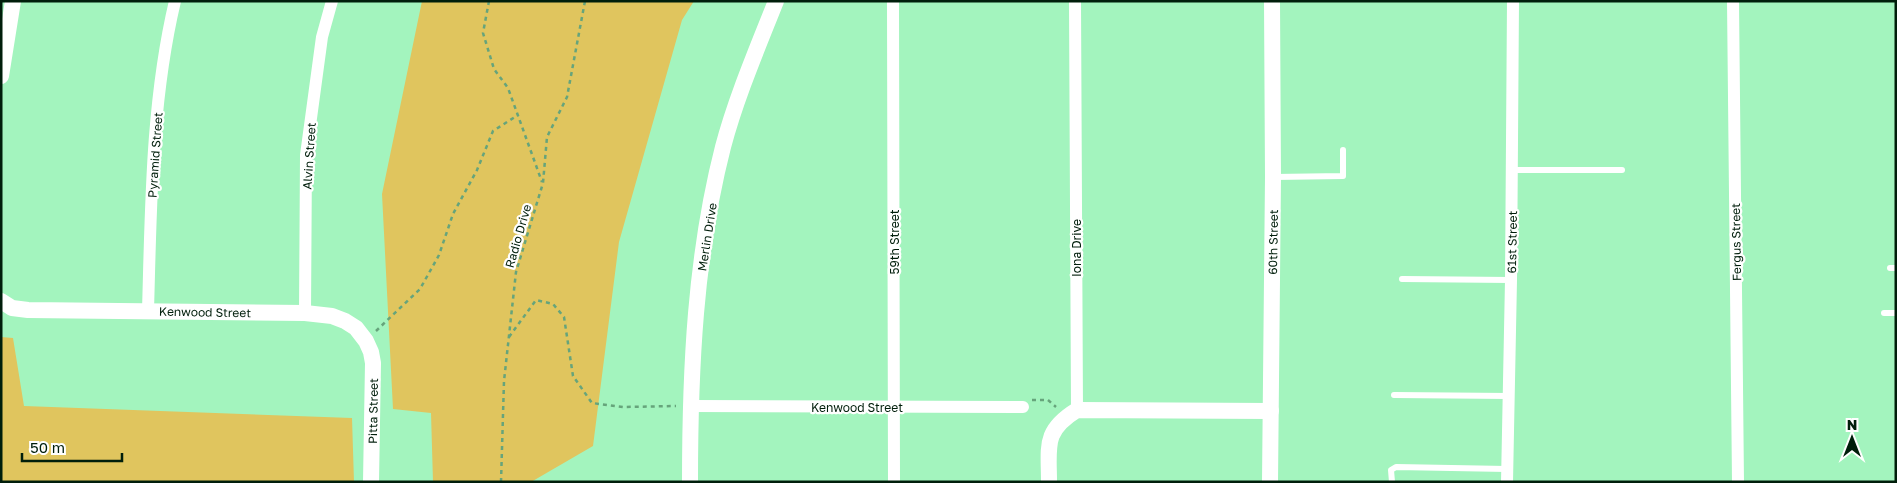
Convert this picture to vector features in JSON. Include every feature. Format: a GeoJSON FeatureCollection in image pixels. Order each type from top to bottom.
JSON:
{"type":"FeatureCollection","features":[{"type":"Feature","properties":{"kind":"street"},"geometry":{"type":"LineString","coordinates":[[1,76],[13,1]]}},
{"type":"Feature","properties":{"kind":"street","name":"Pyramid Street"},"geometry":{"type":"LineString","coordinates":[[148,311],[153,149],[170,24],[175,1]]}},
{"type":"Feature","properties":{"kind":"street","name":"Alvin Street"},"geometry":{"type":"LineString","coordinates":[[305,313],[306,155],[322,37],[332,1]]}},
{"type":"Feature","properties":{"kind":"street","name":"Merlin Drive"},"geometry":{"type":"LineString","coordinates":[[690,482],[690,406],[696,316],[704,246],[723,147],[776,1]]}},
{"type":"Feature","properties":{"kind":"street","name":"59th Street"},"geometry":{"type":"LineString","coordinates":[[893,1],[894,482]]}},
{"type":"Feature","properties":{"kind":"street","name":"Iona Drive"},"geometry":{"type":"LineString","coordinates":[[1072,413],[1075,1]]}},
{"type":"Feature","properties":{"kind":"street","name":"60th Street"},"geometry":{"type":"LineString","coordinates":[[1270,482],[1273,177],[1272,1]]}},
{"type":"Feature","properties":{"kind":"street","name":"61st Street"},"geometry":{"type":"LineString","coordinates":[[1507,475],[1511,280],[1513,1]]}},
{"type":"Feature","properties":{"kind":"street","name":"Fergus Street"},"geometry":{"type":"LineString","coordinates":[[1733,1],[1738,482]]}},
{"type":"Feature","properties":{"kind":"street","name":"Kenwood Street"},"geometry":{"type":"LineString","coordinates":[[1,301],[12,308],[35,310],[305,313],[332,316],[345,321],[356,328],[366,341]]}},
{"type":"Feature","properties":{"kind":"street","name":"Pitta Street"},"geometry":{"type":"LineString","coordinates":[[366,341],[373,363],[372,482]]}},
{"type":"Feature","properties":{"kind":"street","name":"Kenwood Street"},"geometry":{"type":"LineString","coordinates":[[690,406],[1023,407]]}},
{"type":"Feature","properties":{"kind":"street"},"geometry":{"type":"LineString","coordinates":[[1049,482],[1049,438],[1057,425],[1072,413],[1271,411]]}},
{"type":"Feature","properties":{"kind":"lane"},"geometry":{"type":"LineString","coordinates":[[1273,177],[1343,176],[1343,150]]}},
{"type":"Feature","properties":{"kind":"lane"},"geometry":{"type":"LineString","coordinates":[[1512,170],[1622,170]]}},
{"type":"Feature","properties":{"kind":"lane"},"geometry":{"type":"LineString","coordinates":[[1402,279],[1511,280]]}},
{"type":"Feature","properties":{"kind":"lane"},"geometry":{"type":"LineString","coordinates":[[1884,313],[1896,313]]}},
{"type":"Feature","properties":{"kind":"lane"},"geometry":{"type":"LineString","coordinates":[[1394,395],[1509,396]]}},
{"type":"Feature","properties":{"kind":"lane"},"geometry":{"type":"LineString","coordinates":[[1392,482],[1391,470],[1396,467],[1507,475]]}},
{"type":"Feature","properties":{"kind":"path"},"geometry":{"type":"LineString","coordinates":[[489,1],[483,33],[494,69],[508,88],[543,183]]}},
{"type":"Feature","properties":{"kind":"path","name":"Radio Drive"},"geometry":{"type":"LineString","coordinates":[[501,482],[504,381],[516,272],[543,183],[547,137],[567,97],[585,1]]}},
{"type":"Feature","properties":{"kind":"path"},"geometry":{"type":"LineString","coordinates":[[366,341],[420,290],[439,255],[453,214],[477,170],[493,131],[518,115]]}},
{"type":"Feature","properties":{"kind":"path"},"geometry":{"type":"LineString","coordinates":[[509,338],[536,300],[553,304],[564,317],[573,376],[592,403],[623,407],[690,406]]}},
{"type":"Feature","properties":{"kind":"path"},"geometry":{"type":"LineString","coordinates":[[1023,407],[1029,400],[1048,400],[1072,413]]}},
{"type":"Feature","properties":{"kind":"shaded area"},"geometry":{"type":"Polygon","coordinates":[[[422,1],[694,1],[682,20],[619,242],[593,446],[531,482],[433,482],[431,413],[393,409],[382,194],[422,1]]]}},
{"type":"Feature","properties":{"kind":"shaded area"},"geometry":{"type":"Polygon","coordinates":[[[1,337],[13,338],[24,406],[352,418],[354,482],[1,482],[1,337]]]}}]}
